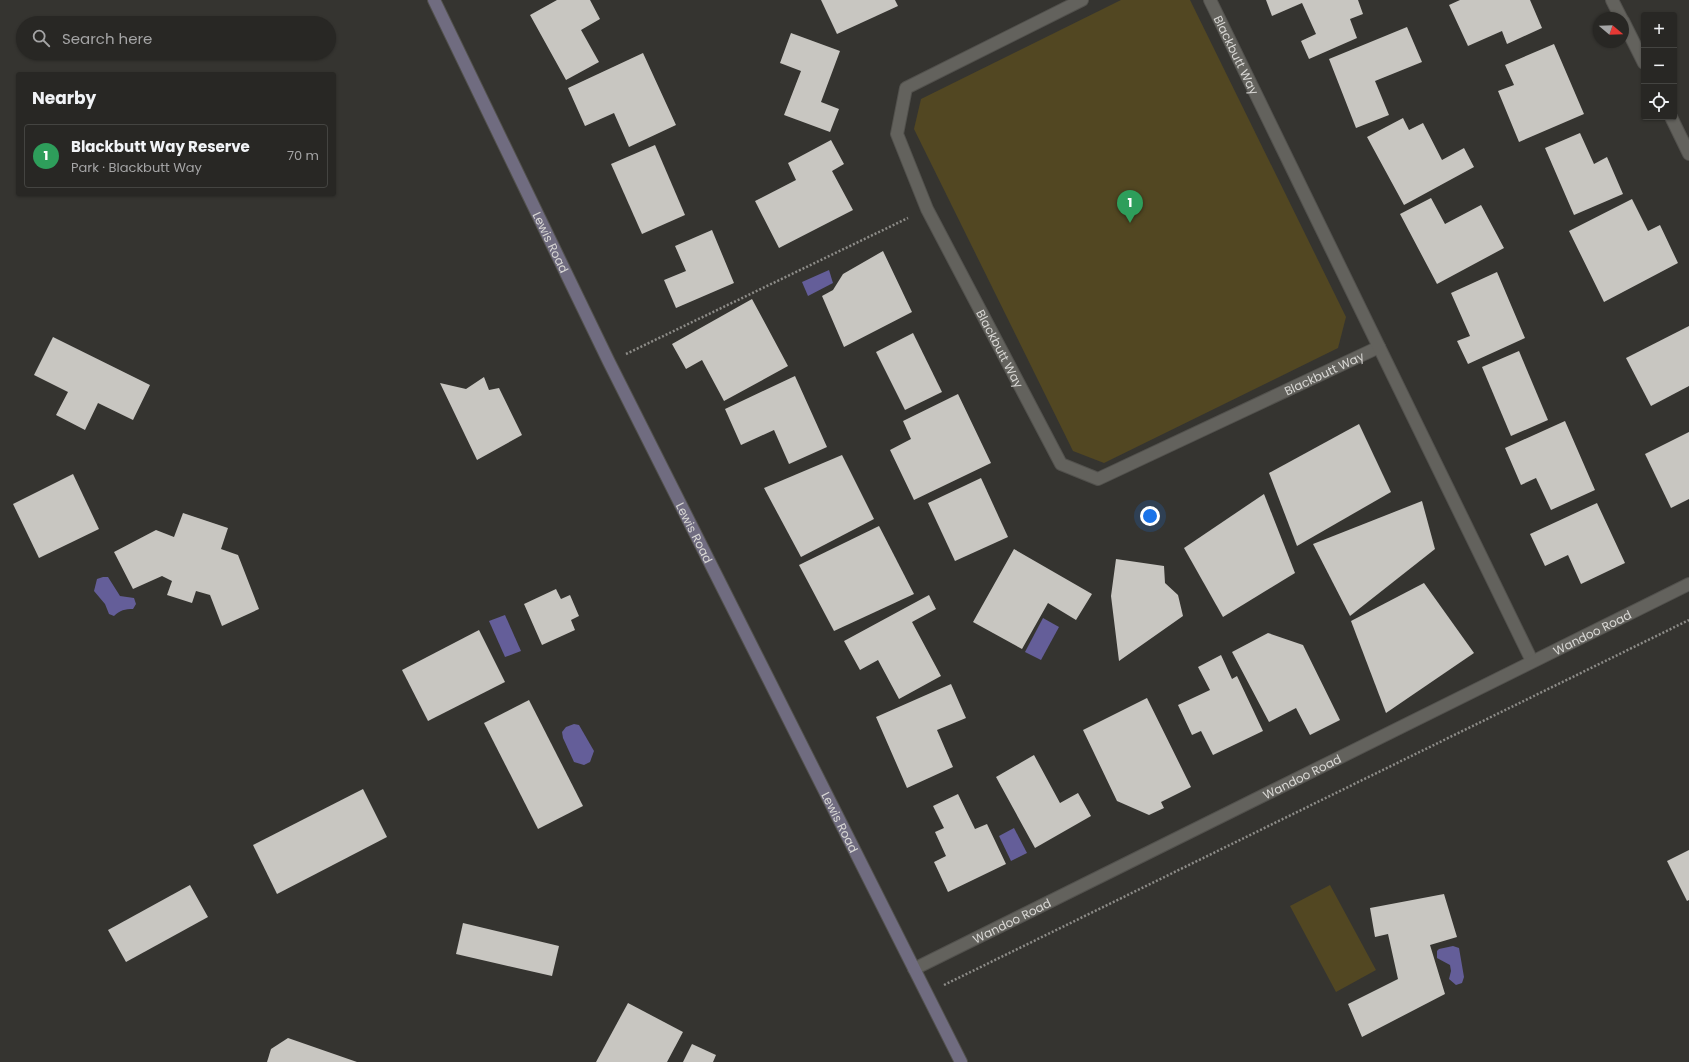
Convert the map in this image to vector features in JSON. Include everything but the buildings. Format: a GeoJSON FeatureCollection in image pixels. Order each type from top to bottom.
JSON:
{"type":"FeatureCollection","features":[{"type":"Feature","properties":{"kind":"street","name":"Lewis Road"},"geometry":{"type":"LineString","coordinates":[[434,0],[609,362],[961,1062]]}},
{"type":"Feature","properties":{"kind":"street","name":"Blackbutt Way"},"geometry":{"type":"LineString","coordinates":[[1082,0],[906,88],[897,134],[927,209],[1061,464],[1098,479],[1379,347]]}},
{"type":"Feature","properties":{"kind":"street","name":"Blackbutt Way"},"geometry":{"type":"LineString","coordinates":[[1210,0],[1532,661]]}},
{"type":"Feature","properties":{"kind":"street"},"geometry":{"type":"LineString","coordinates":[[1612,0],[1618,12]]}},
{"type":"Feature","properties":{"kind":"street"},"geometry":{"type":"LineString","coordinates":[[1629,33],[1641,57]]}},
{"type":"Feature","properties":{"kind":"street"},"geometry":{"type":"LineString","coordinates":[[1672,120],[1689,154]]}},
{"type":"Feature","properties":{"kind":"street","name":"Wandoo Road"},"geometry":{"type":"LineString","coordinates":[[914,969],[1689,584]]}},
{"type":"Feature","properties":{"kind":"path"},"geometry":{"type":"LineString","coordinates":[[609,362],[927,209]]}},
{"type":"Feature","properties":{"kind":"path"},"geometry":{"type":"LineString","coordinates":[[927,994],[1689,620]]}},
{"type":"Feature","properties":{"kind":"shaded area"},"geometry":{"type":"Polygon","coordinates":[[[1121,0],[1190,0],[1346,317],[1338,348],[1104,463],[1073,451],[914,129],[921,99],[1121,0]]]}},
{"type":"Feature","properties":{"kind":"shaded area"},"geometry":{"type":"Polygon","coordinates":[[[829,270],[833,283],[808,296],[802,282],[829,270]]]}},
{"type":"Feature","properties":{"kind":"shaded area"},"geometry":{"type":"Polygon","coordinates":[[[108,577],[120,596],[134,598],[136,604],[133,609],[123,610],[114,616],[109,614],[105,604],[94,591],[97,579],[108,577]]]}},
{"type":"Feature","properties":{"kind":"shaded area"},"geometry":{"type":"Polygon","coordinates":[[[505,615],[521,651],[505,657],[489,621],[505,615]]]}},
{"type":"Feature","properties":{"kind":"shaded area"},"geometry":{"type":"Polygon","coordinates":[[[1043,618],[1059,627],[1041,660],[1025,652],[1043,618]]]}},
{"type":"Feature","properties":{"kind":"shaded area"},"geometry":{"type":"Polygon","coordinates":[[[574,724],[579,725],[594,751],[590,762],[584,765],[574,762],[563,738],[562,732],[566,727],[574,724]]]}},
{"type":"Feature","properties":{"kind":"shaded area"},"geometry":{"type":"Polygon","coordinates":[[[1014,828],[1027,853],[1011,861],[999,836],[1014,828]]]}},
{"type":"Feature","properties":{"kind":"shaded area"},"geometry":{"type":"Polygon","coordinates":[[[1330,885],[1376,970],[1336,992],[1290,906],[1330,885]]]}},
{"type":"Feature","properties":{"kind":"shaded area"},"geometry":{"type":"Polygon","coordinates":[[[1453,946],[1459,948],[1464,977],[1462,983],[1456,985],[1449,979],[1451,971],[1450,965],[1437,958],[1437,951],[1439,949],[1453,946]]]}},
{"type":"Feature","properties":{"kind":"place","name":"Blackbutt Way Reserve"},"geometry":{"type":"Point","coordinates":[1130,223]}}]}
